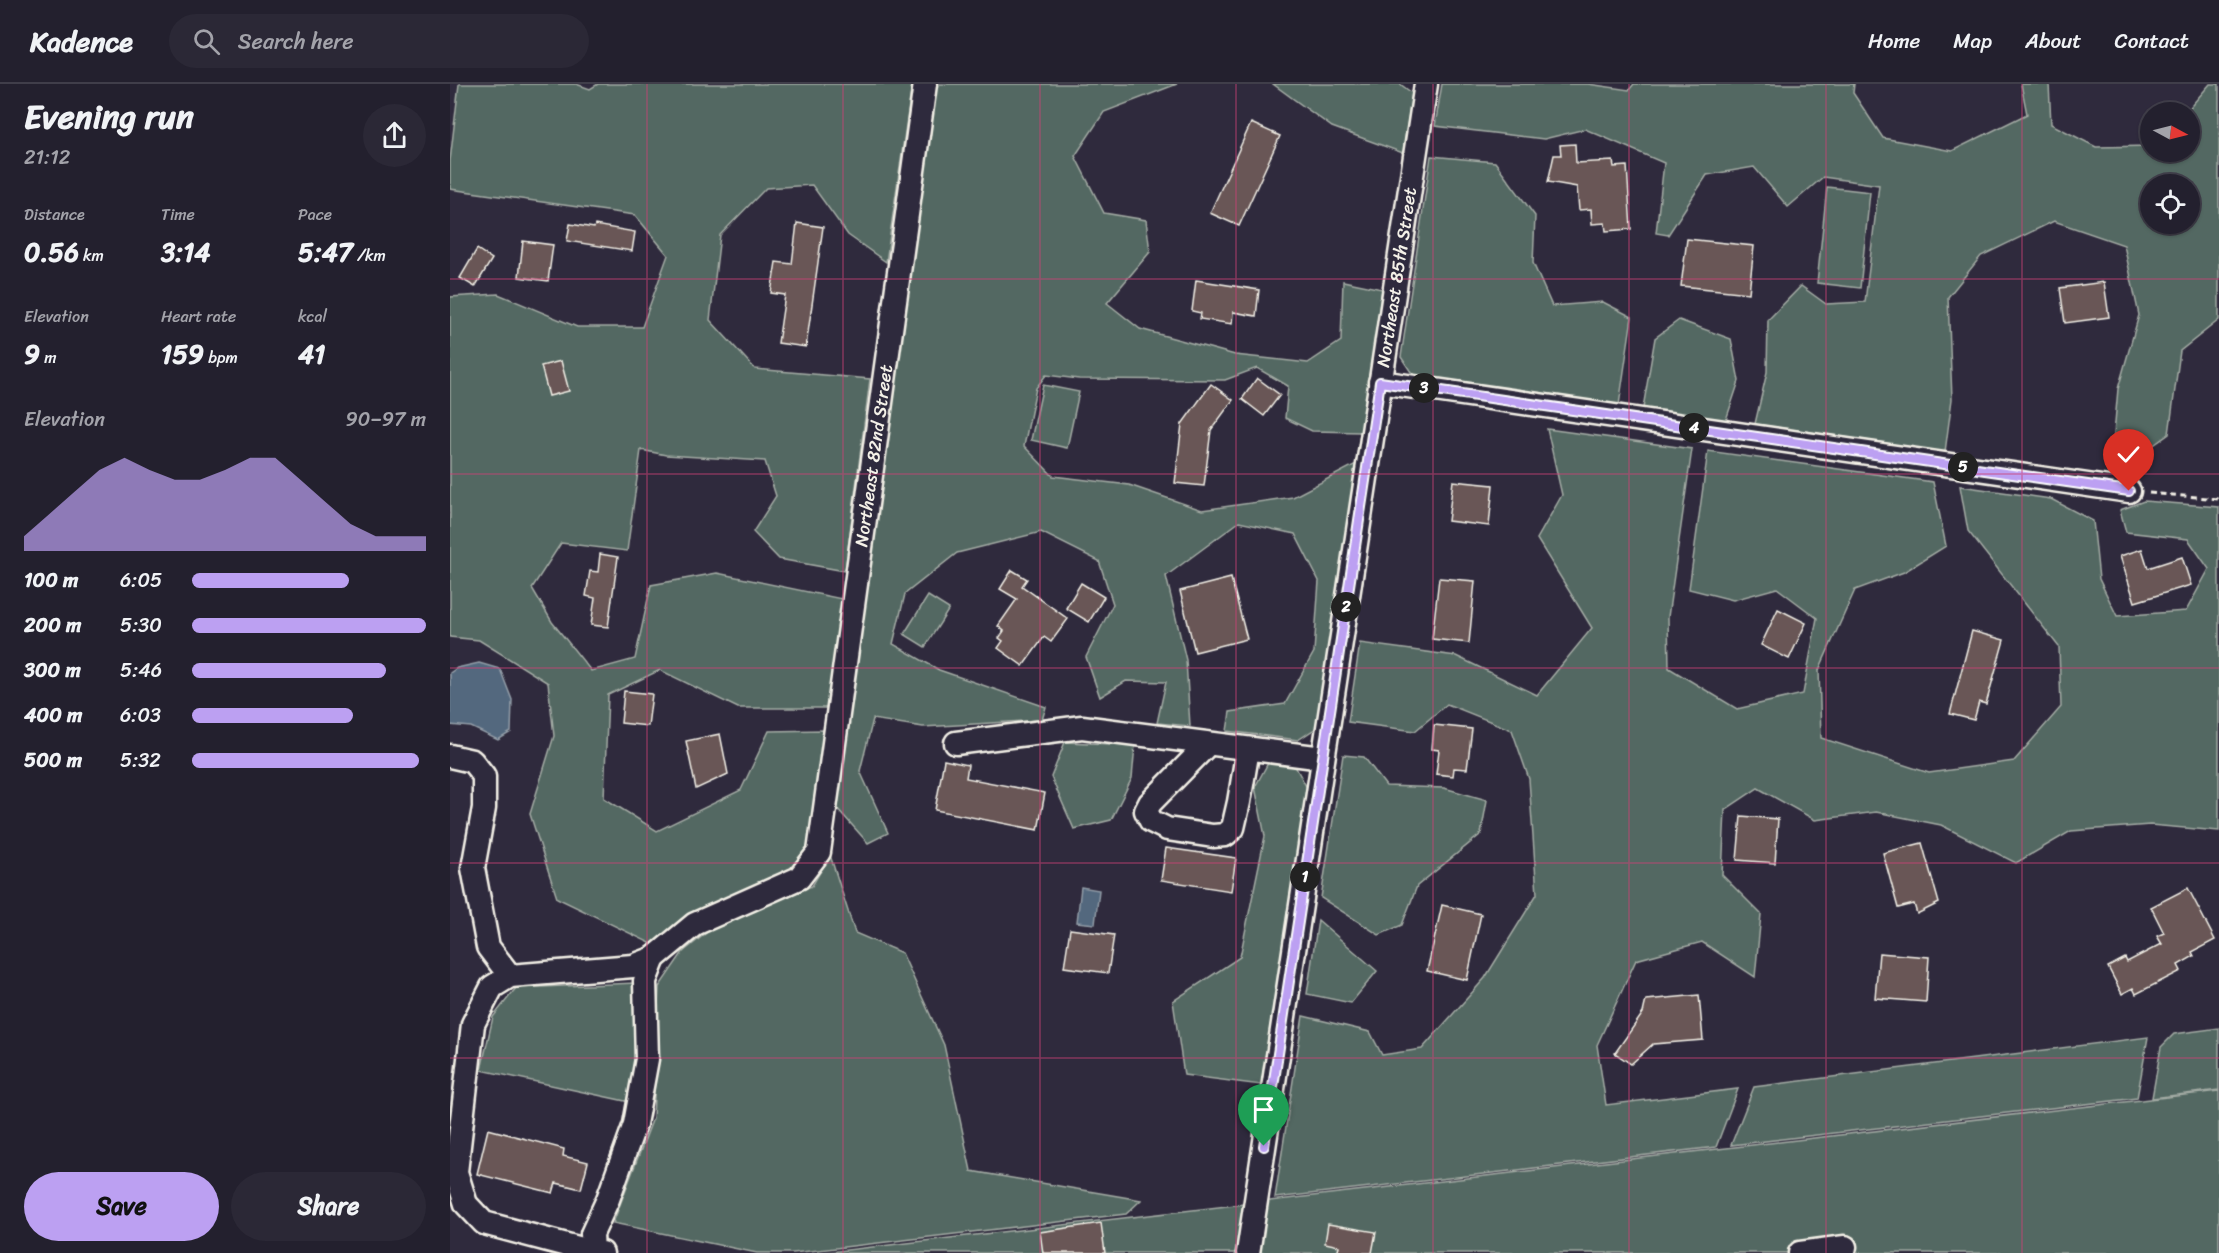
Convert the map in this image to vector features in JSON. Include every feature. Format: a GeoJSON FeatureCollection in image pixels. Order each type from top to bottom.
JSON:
{"type":"FeatureCollection","features":[{"type":"Feature","properties":{"kind":"street","name":"Northeast 82nd Street"},"geometry":{"type":"LineString","coordinates":[[654,958],[695,924],[799,878],[819,852],[925,84]]}},
{"type":"Feature","properties":{"kind":"street","name":"Northeast 85th Street"},"geometry":{"type":"LineString","coordinates":[[1248,1253],[1426,84]]}},
{"type":"Feature","properties":{"kind":"street"},"geometry":{"type":"LineString","coordinates":[[1380,382],[2129,491]]}},
{"type":"Feature","properties":{"kind":"street"},"geometry":{"type":"LineString","coordinates":[[956,743],[1082,728],[1323,758]]}},
{"type":"Feature","properties":{"kind":"street"},"geometry":{"type":"LineString","coordinates":[[1208,744],[1150,803],[1146,811],[1151,821],[1167,829],[1213,836],[1225,835],[1233,828],[1248,749]]}},
{"type":"Feature","properties":{"kind":"street"},"geometry":{"type":"LineString","coordinates":[[450,756],[472,761],[484,776],[484,808],[473,868],[488,947],[510,976]]}},
{"type":"Feature","properties":{"kind":"street"},"geometry":{"type":"LineString","coordinates":[[654,958],[645,981],[647,1059],[635,1124],[608,1199],[592,1234],[597,1252],[484,1223],[466,1204],[456,1172],[473,1024],[492,987],[510,976],[633,966],[654,958]]}},
{"type":"Feature","properties":{"kind":"street"},"geometry":{"type":"LineString","coordinates":[[1800,1253],[1845,1247]]}},
{"type":"Feature","properties":{"kind":"path"},"geometry":{"type":"LineString","coordinates":[[2129,491],[2219,499]]}},
{"type":"Feature","properties":{"kind":"green space"},"geometry":{"type":"Polygon","coordinates":[[[459,84],[576,84],[590,89],[598,84],[912,84],[886,262],[848,235],[812,185],[766,188],[720,235],[710,320],[755,369],[870,379],[845,571],[779,559],[753,532],[776,496],[765,461],[666,455],[641,450],[627,551],[561,543],[532,588],[552,622],[591,671],[635,659],[651,585],[717,573],[842,599],[828,708],[738,708],[660,670],[608,695],[604,798],[657,831],[741,790],[769,731],[825,730],[811,841],[792,869],[693,914],[652,944],[557,898],[530,814],[554,736],[548,683],[479,640],[450,637],[450,297],[498,294],[577,327],[642,327],[668,255],[635,215],[450,189],[450,161],[459,84]]]}},
{"type":"Feature","properties":{"kind":"green space"},"geometry":{"type":"Polygon","coordinates":[[[937,84],[1177,84],[1104,112],[1075,156],[1104,213],[1146,220],[1150,252],[1107,303],[1140,329],[1235,355],[1308,363],[1341,341],[1343,281],[1382,289],[1361,432],[1312,431],[1285,418],[1288,386],[1257,368],[1225,380],[1079,379],[1046,375],[1036,388],[1024,446],[1053,476],[1129,485],[1202,510],[1293,497],[1356,464],[1316,728],[1298,740],[1227,731],[1230,712],[1285,704],[1314,652],[1319,581],[1295,534],[1239,522],[1166,576],[1186,660],[1190,726],[1157,723],[1166,682],[1126,681],[1100,697],[1086,657],[1113,604],[1099,561],[1041,532],[957,553],[905,594],[893,644],[939,670],[1046,707],[1042,720],[923,727],[873,719],[860,771],[888,833],[868,843],[836,807],[937,84]]]}},
{"type":"Feature","properties":{"kind":"green space"},"geometry":{"type":"Polygon","coordinates":[[[1273,84],[1400,84],[1412,93],[1403,153],[1332,127],[1273,84]]]}},
{"type":"Feature","properties":{"kind":"green space"},"geometry":{"type":"Polygon","coordinates":[[[1442,84],[1588,84],[1629,90],[1634,84],[1854,84],[1853,93],[1883,138],[1952,151],[2027,114],[2021,84],[2049,84],[2051,124],[2096,147],[2140,146],[2140,162],[2200,162],[2200,102],[2195,102],[2210,84],[2219,84],[2219,320],[2180,351],[2169,434],[2124,466],[2112,456],[2118,389],[2139,315],[2124,245],[2054,221],[1981,256],[1948,297],[1952,399],[1945,452],[1755,424],[1767,372],[1768,320],[1801,286],[1826,304],[1865,302],[1879,185],[1823,177],[1788,207],[1754,167],[1707,175],[1668,235],[1656,233],[1664,163],[1585,129],[1544,139],[1435,126],[1442,84]]]}},
{"type":"Feature","properties":{"kind":"green space"},"geometry":{"type":"Polygon","coordinates":[[[1431,156],[1495,162],[1535,216],[1533,263],[1552,306],[1603,302],[1632,317],[1619,405],[1413,375],[1401,357],[1431,156]]]}},
{"type":"Feature","properties":{"kind":"green space"},"geometry":{"type":"Polygon","coordinates":[[[1827,187],[1870,192],[1860,288],[1817,283],[1827,187]]]}},
{"type":"Feature","properties":{"kind":"green space"},"geometry":{"type":"Polygon","coordinates":[[[1679,320],[1731,339],[1739,381],[1726,420],[1643,408],[1655,338],[1679,320]]]}},
{"type":"Feature","properties":{"kind":"green space"},"geometry":{"type":"Polygon","coordinates":[[[1043,385],[1079,392],[1067,448],[1031,440],[1043,385]]]}},
{"type":"Feature","properties":{"kind":"green space"},"geometry":{"type":"Polygon","coordinates":[[[1547,429],[1692,449],[1668,617],[1669,668],[1737,709],[1803,694],[1817,618],[1777,588],[1733,600],[1689,589],[1708,451],[1933,482],[1946,546],[1904,572],[1855,590],[1819,670],[1821,738],[1929,773],[2014,761],[2061,707],[2059,647],[1968,531],[1960,486],[2051,499],[2093,521],[2099,579],[2117,616],[2186,611],[2209,569],[2188,539],[2126,532],[2120,510],[2144,501],[2219,507],[2219,831],[2150,825],[2071,831],[2016,863],[1941,825],[1876,812],[1815,820],[1758,788],[1725,810],[1722,875],[1761,914],[1755,977],[1702,942],[1636,960],[1597,1045],[1606,1105],[1738,1089],[1716,1147],[1275,1198],[1303,1016],[1370,1032],[1382,1055],[1422,1049],[1485,978],[1537,894],[1529,779],[1512,730],[1447,704],[1415,731],[1348,722],[1360,643],[1456,656],[1537,695],[1592,628],[1537,539],[1562,495],[1547,429]]]}},
{"type":"Feature","properties":{"kind":"green space"},"geometry":{"type":"Polygon","coordinates":[[[928,596],[949,609],[925,647],[904,634],[928,596]]]}},
{"type":"Feature","properties":{"kind":"green space"},"geometry":{"type":"Polygon","coordinates":[[[1065,742],[1135,745],[1132,778],[1111,820],[1074,829],[1051,777],[1065,742]]]}},
{"type":"Feature","properties":{"kind":"green space"},"geometry":{"type":"Polygon","coordinates":[[[1343,755],[1364,757],[1386,786],[1444,788],[1487,800],[1481,834],[1417,886],[1402,925],[1379,935],[1321,898],[1343,755]]]}},
{"type":"Feature","properties":{"kind":"green space"},"geometry":{"type":"Polygon","coordinates":[[[1268,763],[1295,766],[1307,788],[1261,1085],[1184,1075],[1173,1001],[1240,957],[1265,836],[1255,787],[1268,763]]]}},
{"type":"Feature","properties":{"kind":"green space"},"geometry":{"type":"Polygon","coordinates":[[[830,855],[855,933],[902,953],[944,1045],[971,1171],[1141,1200],[1126,1214],[793,1253],[757,1253],[613,1223],[653,1118],[659,987],[683,952],[716,925],[812,886],[830,855]]]}},
{"type":"Feature","properties":{"kind":"green space"},"geometry":{"type":"Polygon","coordinates":[[[1318,920],[1377,971],[1351,1003],[1307,994],[1318,920]]]}},
{"type":"Feature","properties":{"kind":"green space"},"geometry":{"type":"Polygon","coordinates":[[[636,983],[638,1064],[630,1102],[481,1070],[493,1017],[516,988],[636,983]]]}},
{"type":"Feature","properties":{"kind":"green space"},"geometry":{"type":"Polygon","coordinates":[[[2219,1028],[2219,1090],[2152,1098],[2161,1047],[2174,1034],[2219,1028]]]}},
{"type":"Feature","properties":{"kind":"green space"},"geometry":{"type":"Polygon","coordinates":[[[2148,1037],[2137,1098],[1731,1145],[1754,1087],[2148,1037]]]}},
{"type":"Feature","properties":{"kind":"green space"},"geometry":{"type":"Polygon","coordinates":[[[2219,1091],[2219,1253],[821,1253],[2219,1091]]]}},
{"type":"Feature","properties":{"kind":"water"},"geometry":{"type":"Polygon","coordinates":[[[479,663],[500,669],[512,700],[511,732],[498,740],[471,727],[450,725],[450,673],[457,668],[479,663]]]}},
{"type":"Feature","properties":{"kind":"water"},"geometry":{"type":"Polygon","coordinates":[[[1081,887],[1099,890],[1095,924],[1077,922],[1081,887]]]}},
{"type":"Feature","properties":{"kind":"building"},"geometry":{"type":"Polygon","coordinates":[[[1251,123],[1280,136],[1239,226],[1210,213],[1251,123]]]}},
{"type":"Feature","properties":{"kind":"building"},"geometry":{"type":"Polygon","coordinates":[[[1575,144],[1576,163],[1613,161],[1614,167],[1627,166],[1631,229],[1606,231],[1605,223],[1592,224],[1591,209],[1579,210],[1577,187],[1548,182],[1554,155],[1561,155],[1560,145],[1575,144]]]}},
{"type":"Feature","properties":{"kind":"building"},"geometry":{"type":"Polygon","coordinates":[[[797,223],[823,227],[806,347],[778,343],[785,295],[771,293],[776,262],[792,264],[797,223]]]}},
{"type":"Feature","properties":{"kind":"building"},"geometry":{"type":"Polygon","coordinates":[[[570,224],[594,228],[595,225],[635,232],[632,251],[567,241],[570,224]]]}},
{"type":"Feature","properties":{"kind":"building"},"geometry":{"type":"Polygon","coordinates":[[[1687,239],[1754,246],[1749,293],[1681,286],[1687,239]]]}},
{"type":"Feature","properties":{"kind":"building"},"geometry":{"type":"Polygon","coordinates":[[[523,241],[553,245],[548,281],[519,277],[523,241]]]}},
{"type":"Feature","properties":{"kind":"building"},"geometry":{"type":"Polygon","coordinates":[[[477,249],[492,259],[475,287],[460,278],[477,249]]]}},
{"type":"Feature","properties":{"kind":"building"},"geometry":{"type":"Polygon","coordinates":[[[1196,280],[1259,290],[1256,316],[1233,312],[1232,324],[1200,319],[1201,313],[1192,311],[1196,280]]]}},
{"type":"Feature","properties":{"kind":"building"},"geometry":{"type":"Polygon","coordinates":[[[2104,282],[2109,317],[2065,323],[2060,288],[2104,282]]]}},
{"type":"Feature","properties":{"kind":"building"},"geometry":{"type":"Polygon","coordinates":[[[561,361],[569,391],[549,396],[541,366],[561,361]]]}},
{"type":"Feature","properties":{"kind":"building"},"geometry":{"type":"Polygon","coordinates":[[[1257,378],[1280,395],[1264,416],[1242,399],[1257,378]]]}},
{"type":"Feature","properties":{"kind":"building"},"geometry":{"type":"Polygon","coordinates":[[[1211,384],[1233,400],[1211,430],[1204,486],[1175,483],[1182,424],[1211,384]]]}},
{"type":"Feature","properties":{"kind":"building"},"geometry":{"type":"Polygon","coordinates":[[[1453,481],[1493,485],[1489,526],[1448,521],[1453,481]]]}},
{"type":"Feature","properties":{"kind":"building"},"geometry":{"type":"Polygon","coordinates":[[[2142,549],[2148,568],[2182,557],[2191,585],[2135,602],[2120,556],[2142,549]]]}},
{"type":"Feature","properties":{"kind":"building"},"geometry":{"type":"Polygon","coordinates":[[[600,554],[618,557],[608,627],[591,625],[595,598],[586,596],[590,571],[598,572],[600,554]]]}},
{"type":"Feature","properties":{"kind":"building"},"geometry":{"type":"Polygon","coordinates":[[[1012,570],[1027,579],[1022,586],[1068,619],[1051,642],[1044,637],[1023,666],[998,648],[1003,641],[999,638],[1004,631],[998,626],[1017,599],[1000,589],[1012,570]]]}},
{"type":"Feature","properties":{"kind":"building"},"geometry":{"type":"Polygon","coordinates":[[[1231,578],[1247,639],[1195,652],[1180,591],[1231,578]]]}},
{"type":"Feature","properties":{"kind":"building"},"geometry":{"type":"Polygon","coordinates":[[[1439,578],[1475,581],[1469,643],[1432,639],[1439,578]]]}},
{"type":"Feature","properties":{"kind":"building"},"geometry":{"type":"Polygon","coordinates":[[[1081,583],[1104,597],[1089,622],[1066,608],[1081,583]]]}},
{"type":"Feature","properties":{"kind":"building"},"geometry":{"type":"Polygon","coordinates":[[[1778,609],[1806,623],[1789,659],[1761,645],[1778,609]]]}},
{"type":"Feature","properties":{"kind":"building"},"geometry":{"type":"Polygon","coordinates":[[[1972,631],[2004,640],[1986,704],[1979,702],[1974,720],[1950,714],[1972,631]]]}},
{"type":"Feature","properties":{"kind":"building"},"geometry":{"type":"Polygon","coordinates":[[[624,691],[652,694],[648,726],[621,723],[624,691]]]}},
{"type":"Feature","properties":{"kind":"building"},"geometry":{"type":"Polygon","coordinates":[[[1434,725],[1472,729],[1467,769],[1454,768],[1453,776],[1436,774],[1439,750],[1432,749],[1434,725]]]}},
{"type":"Feature","properties":{"kind":"building"},"geometry":{"type":"Polygon","coordinates":[[[720,734],[728,774],[696,789],[686,741],[720,734]]]}},
{"type":"Feature","properties":{"kind":"building"},"geometry":{"type":"Polygon","coordinates":[[[944,760],[968,765],[966,778],[1045,793],[1038,830],[935,810],[944,760]]]}},
{"type":"Feature","properties":{"kind":"building"},"geometry":{"type":"Polygon","coordinates":[[[1741,816],[1778,819],[1775,863],[1737,860],[1741,816]]]}},
{"type":"Feature","properties":{"kind":"building"},"geometry":{"type":"Polygon","coordinates":[[[1922,843],[1939,903],[1917,914],[1914,904],[1898,908],[1883,853],[1922,843]]]}},
{"type":"Feature","properties":{"kind":"building"},"geometry":{"type":"Polygon","coordinates":[[[1166,848],[1236,858],[1231,891],[1161,880],[1166,848]]]}},
{"type":"Feature","properties":{"kind":"building"},"geometry":{"type":"Polygon","coordinates":[[[2188,888],[2215,940],[2192,952],[2194,956],[2178,965],[2181,971],[2136,994],[2133,988],[2122,994],[2108,967],[2125,958],[2127,962],[2162,944],[2157,936],[2164,933],[2151,907],[2188,888]]]}},
{"type":"Feature","properties":{"kind":"building"},"geometry":{"type":"Polygon","coordinates":[[[1442,905],[1481,914],[1467,980],[1427,971],[1442,905]]]}},
{"type":"Feature","properties":{"kind":"building"},"geometry":{"type":"Polygon","coordinates":[[[1070,929],[1114,935],[1108,973],[1064,967],[1070,929]]]}},
{"type":"Feature","properties":{"kind":"building"},"geometry":{"type":"Polygon","coordinates":[[[1879,953],[1929,957],[1926,1002],[1875,998],[1879,953]]]}},
{"type":"Feature","properties":{"kind":"building"},"geometry":{"type":"Polygon","coordinates":[[[1699,995],[1703,1040],[1653,1044],[1631,1064],[1615,1053],[1643,1013],[1646,1000],[1699,995]]]}},
{"type":"Feature","properties":{"kind":"building"},"geometry":{"type":"Polygon","coordinates":[[[488,1129],[564,1149],[563,1156],[588,1162],[581,1189],[556,1183],[553,1193],[477,1174],[488,1129]]]}},
{"type":"Feature","properties":{"kind":"building"},"geometry":{"type":"Polygon","coordinates":[[[1101,1223],[1105,1253],[1043,1253],[1040,1232],[1101,1223]]]}},
{"type":"Feature","properties":{"kind":"building"},"geometry":{"type":"Polygon","coordinates":[[[1328,1224],[1376,1232],[1372,1253],[1337,1253],[1339,1246],[1325,1243],[1328,1224]]]}},
{"type":"Feature","properties":{"kind":"route"},"geometry":{"type":"LineString","coordinates":[[1264,1146],[1380,382],[2129,491]]}}]}
